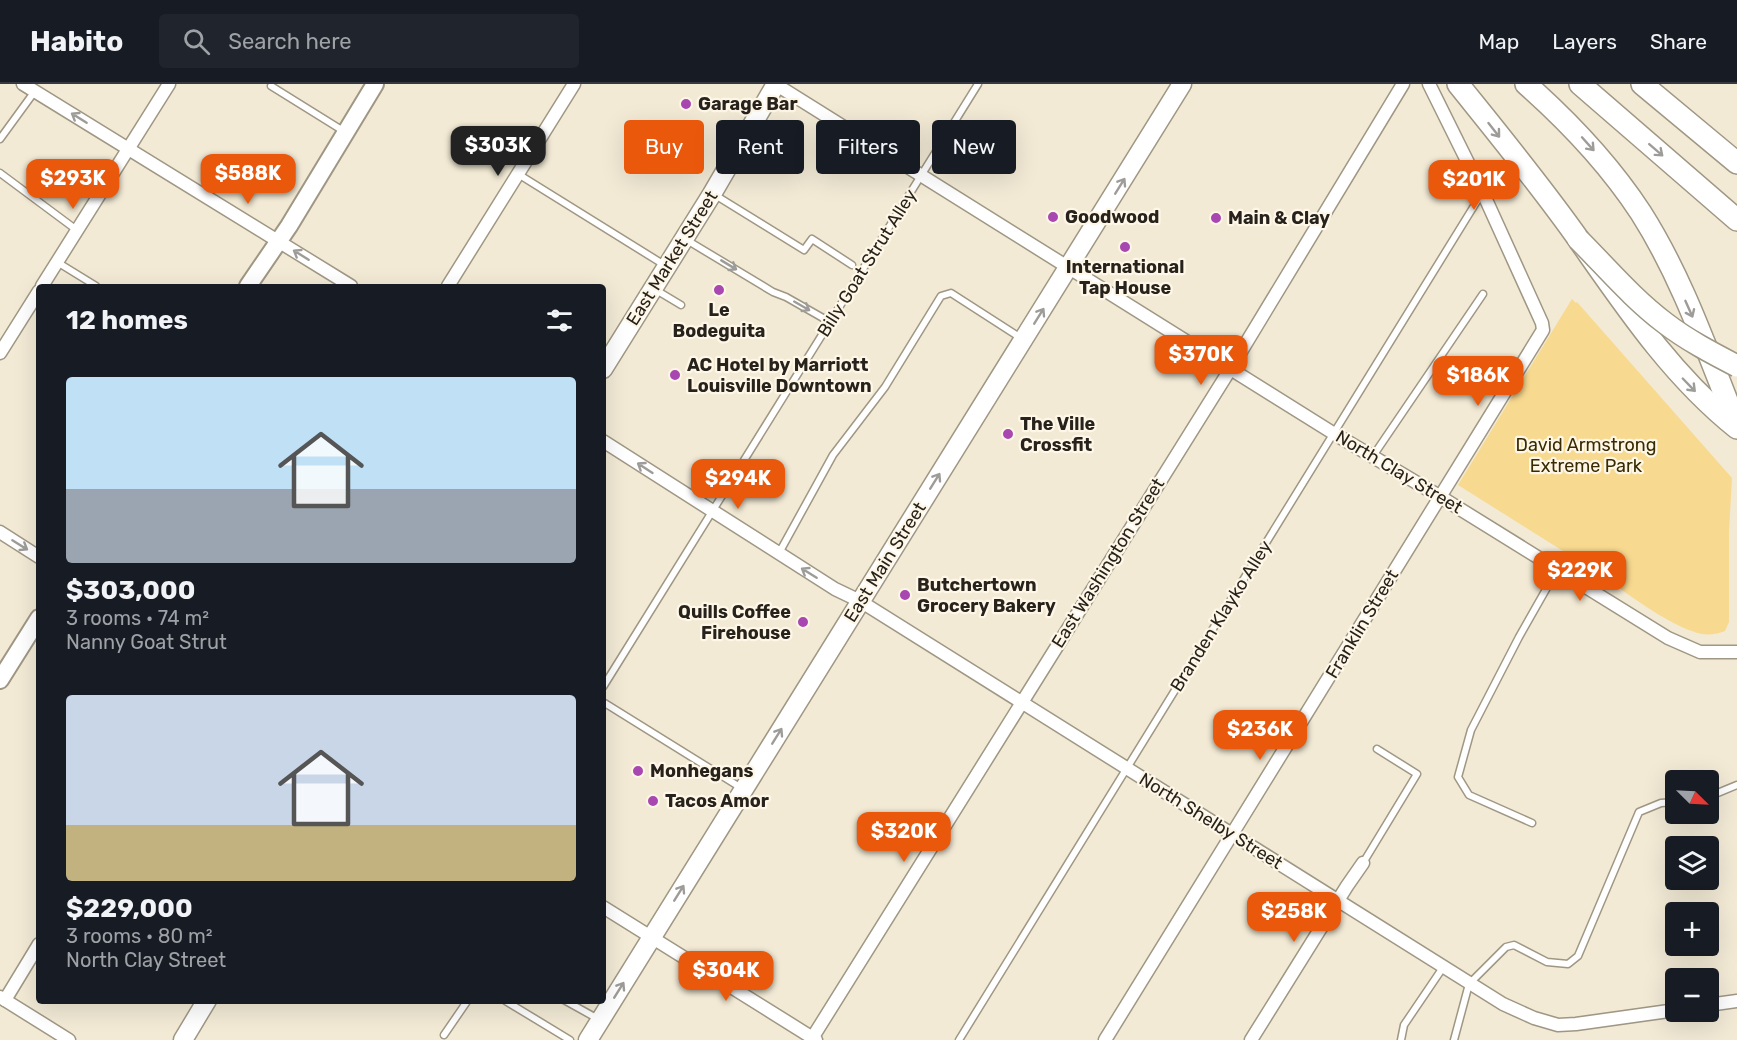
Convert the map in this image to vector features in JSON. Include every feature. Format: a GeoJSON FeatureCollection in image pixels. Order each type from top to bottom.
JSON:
{"type":"FeatureCollection","features":[{"type":"Feature","properties":{"kind":"highway"},"geometry":{"type":"LineString","coordinates":[[1458,84],[1578,238],[1610,286],[1653,343],[1687,383],[1710,406],[1737,427]]}},
{"type":"Feature","properties":{"kind":"highway"},"geometry":{"type":"LineString","coordinates":[[1526,84],[1592,148],[1611,170],[1641,213],[1667,260],[1737,427]]}},
{"type":"Feature","properties":{"kind":"highway"},"geometry":{"type":"LineString","coordinates":[[1580,84],[1733,216]]}},
{"type":"Feature","properties":{"kind":"highway"},"geometry":{"type":"LineString","coordinates":[[1642,84],[1737,163]]}},
{"type":"Feature","properties":{"kind":"highway"},"geometry":{"type":"LineString","coordinates":[[1578,238],[1639,301],[1664,323],[1696,344],[1737,366]]}},
{"type":"Feature","properties":{"kind":"main road","name":"East Market Street"},"geometry":{"type":"LineString","coordinates":[[606,364],[712,194],[775,84]]}},
{"type":"Feature","properties":{"kind":"main road","name":"East Main Street"},"geometry":{"type":"LineString","coordinates":[[588,1040],[1182,84]]}},
{"type":"Feature","properties":{"kind":"main road"},"geometry":{"type":"LineString","coordinates":[[183,1040],[205,1004]]}},
{"type":"Feature","properties":{"kind":"street"},"geometry":{"type":"LineString","coordinates":[[24,84],[348,284]]}},
{"type":"Feature","properties":{"kind":"street"},"geometry":{"type":"LineString","coordinates":[[43,284],[170,84]]}},
{"type":"Feature","properties":{"kind":"street"},"geometry":{"type":"LineString","coordinates":[[249,284],[375,84]]}},
{"type":"Feature","properties":{"kind":"street"},"geometry":{"type":"LineString","coordinates":[[449,284],[574,84]]}},
{"type":"Feature","properties":{"kind":"street","name":"North Clay Street"},"geometry":{"type":"LineString","coordinates":[[775,84],[1333,433],[1668,638],[1701,652],[1737,652]]}},
{"type":"Feature","properties":{"kind":"street","name":"East Washington Street"},"geometry":{"type":"LineString","coordinates":[[813,1039],[1230,369],[1403,84]]}},
{"type":"Feature","properties":{"kind":"street"},"geometry":{"type":"LineString","coordinates":[[1429,84],[1483,193]]}},
{"type":"Feature","properties":{"kind":"street","name":"Franklin Street"},"geometry":{"type":"LineString","coordinates":[[1105,1040],[1543,330],[1542,322],[1483,193]]}},
{"type":"Feature","properties":{"kind":"street"},"geometry":{"type":"LineString","coordinates":[[0,353],[36,296]]}},
{"type":"Feature","properties":{"kind":"street","name":"North Shelby Street"},"geometry":{"type":"LineString","coordinates":[[606,443],[835,589],[860,601],[1503,1004],[1534,1018],[1558,1025],[1665,1012]]}},
{"type":"Feature","properties":{"kind":"street"},"geometry":{"type":"LineString","coordinates":[[0,532],[36,555]]}},
{"type":"Feature","properties":{"kind":"street"},"geometry":{"type":"LineString","coordinates":[[0,680],[36,623]]}},
{"type":"Feature","properties":{"kind":"street"},"geometry":{"type":"LineString","coordinates":[[1251,1040],[1363,863]]}},
{"type":"Feature","properties":{"kind":"street"},"geometry":{"type":"LineString","coordinates":[[606,909],[813,1039]]}},
{"type":"Feature","properties":{"kind":"street"},"geometry":{"type":"LineString","coordinates":[[36,949],[2,1001],[69,1040]]}},
{"type":"Feature","properties":{"kind":"street"},"geometry":{"type":"LineString","coordinates":[[1719,1003],[1737,1001]]}},
{"type":"Feature","properties":{"kind":"lane","name":"Billy Goat Strut Alley"},"geometry":{"type":"LineString","coordinates":[[606,682],[978,84]]}},
{"type":"Feature","properties":{"kind":"lane"},"geometry":{"type":"LineString","coordinates":[[270,86],[345,133]]}},
{"type":"Feature","properties":{"kind":"lane"},"geometry":{"type":"LineString","coordinates":[[0,139],[35,91]]}},
{"type":"Feature","properties":{"kind":"lane"},"geometry":{"type":"LineString","coordinates":[[0,173],[78,231]]}},
{"type":"Feature","properties":{"kind":"lane"},"geometry":{"type":"LineString","coordinates":[[518,174],[666,267]]}},
{"type":"Feature","properties":{"kind":"lane","name":"Branden Klayko Alley"},"geometry":{"type":"LineString","coordinates":[[959,1040],[1483,193]]}},
{"type":"Feature","properties":{"kind":"lane"},"geometry":{"type":"LineString","coordinates":[[712,194],[804,250],[812,239],[852,265]]}},
{"type":"Feature","properties":{"kind":"lane"},"geometry":{"type":"LineString","coordinates":[[684,238],[773,292],[830,322]]}},
{"type":"Feature","properties":{"kind":"lane"},"geometry":{"type":"LineString","coordinates":[[57,262],[93,284]]}},
{"type":"Feature","properties":{"kind":"lane"},"geometry":{"type":"LineString","coordinates":[[653,288],[681,304]]}},
{"type":"Feature","properties":{"kind":"lane"},"geometry":{"type":"LineString","coordinates":[[778,553],[833,455],[885,387],[941,296],[951,293],[1024,340]]}},
{"type":"Feature","properties":{"kind":"lane"},"geometry":{"type":"LineString","coordinates":[[1373,457],[1484,294]]}},
{"type":"Feature","properties":{"kind":"lane"},"geometry":{"type":"LineString","coordinates":[[1532,823],[1469,795],[1458,777],[1472,730],[1557,570]]}},
{"type":"Feature","properties":{"kind":"lane"},"geometry":{"type":"LineString","coordinates":[[606,704],[744,789]]}},
{"type":"Feature","properties":{"kind":"lane"},"geometry":{"type":"LineString","coordinates":[[1363,863],[1417,774],[1377,749]]}},
{"type":"Feature","properties":{"kind":"lane"},"geometry":{"type":"LineString","coordinates":[[1719,792],[1737,785]]}},
{"type":"Feature","properties":{"kind":"lane"},"geometry":{"type":"LineString","coordinates":[[1454,1040],[1469,984],[1506,947],[1514,945],[1547,962],[1568,964],[1578,956],[1639,812],[1665,803]]}},
{"type":"Feature","properties":{"kind":"lane"},"geometry":{"type":"LineString","coordinates":[[1401,1040],[1404,1025],[1444,966]]}},
{"type":"Feature","properties":{"kind":"lane"},"geometry":{"type":"LineString","coordinates":[[444,1035],[465,1004]]}},
{"type":"Feature","properties":{"kind":"lane"},"geometry":{"type":"LineString","coordinates":[[511,1004],[570,1040]]}},
{"type":"Feature","properties":{"kind":"lane"},"geometry":{"type":"LineString","coordinates":[[571,1004],[600,1020]]}},
{"type":"Feature","properties":{"kind":"green space","name":"David Armstrong Extreme Park"},"geometry":{"type":"Polygon","coordinates":[[[1572,299],[1732,478],[1729,532],[1729,622],[1725,631],[1702,634],[1666,619],[1606,578],[1458,485],[1572,299]]]}},
{"type":"Feature","properties":{"kind":"place","name":"Garage Bar"},"geometry":{"type":"Point","coordinates":[686,104]}},
{"type":"Feature","properties":{"kind":"place","name":"Goodwood"},"geometry":{"type":"Point","coordinates":[1053,217]}},
{"type":"Feature","properties":{"kind":"place","name":"Main & Clay"},"geometry":{"type":"Point","coordinates":[1216,218]}},
{"type":"Feature","properties":{"kind":"place","name":"International Tap House"},"geometry":{"type":"Point","coordinates":[1125,247]}},
{"type":"Feature","properties":{"kind":"place","name":"Le Bodeguita"},"geometry":{"type":"Point","coordinates":[719,290]}},
{"type":"Feature","properties":{"kind":"place","name":"AC Hotel by Marriott Louisville Downtown"},"geometry":{"type":"Point","coordinates":[675,375]}},
{"type":"Feature","properties":{"kind":"place","name":"The Ville Crossfit"},"geometry":{"type":"Point","coordinates":[1008,434]}},
{"type":"Feature","properties":{"kind":"place","name":"Butchertown Grocery Bakery"},"geometry":{"type":"Point","coordinates":[905,595]}},
{"type":"Feature","properties":{"kind":"place","name":"Quills Coffee Firehouse"},"geometry":{"type":"Point","coordinates":[803,622]}},
{"type":"Feature","properties":{"kind":"place","name":"Monhegans"},"geometry":{"type":"Point","coordinates":[638,771]}},
{"type":"Feature","properties":{"kind":"place","name":"Tacos Amor"},"geometry":{"type":"Point","coordinates":[653,801]}}]}
